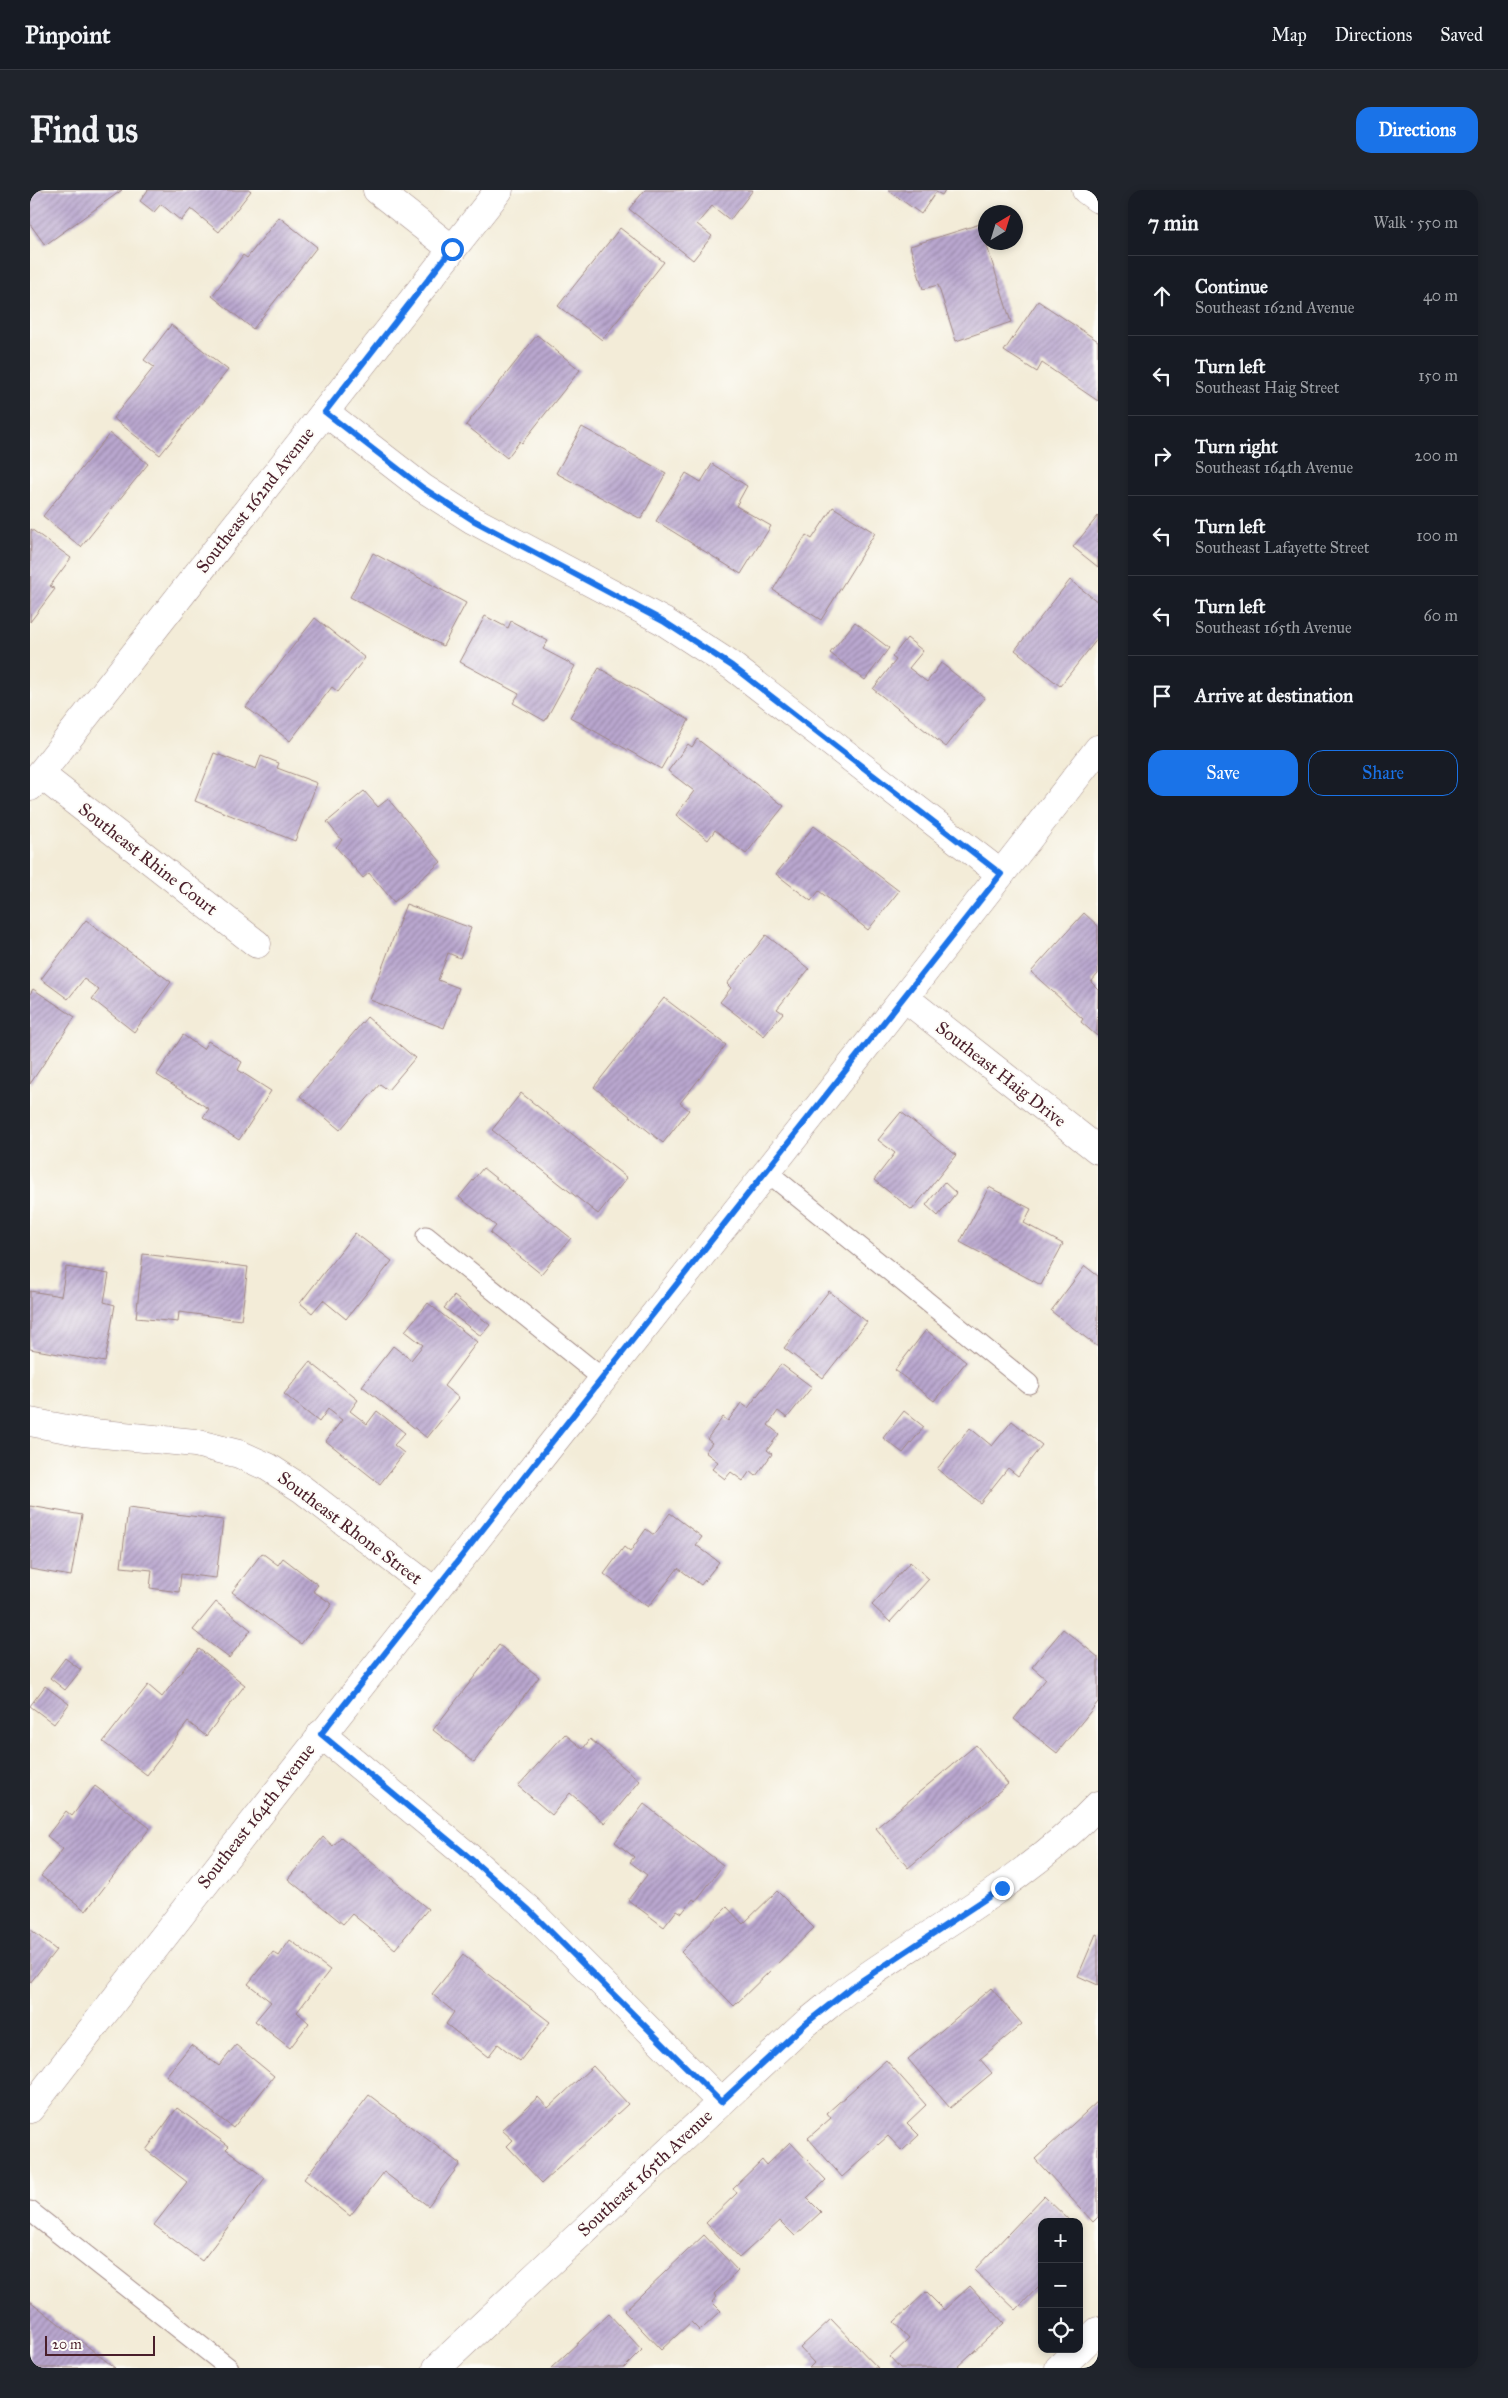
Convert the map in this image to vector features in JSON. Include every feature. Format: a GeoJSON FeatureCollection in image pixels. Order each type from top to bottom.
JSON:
{"type":"FeatureCollection","features":[{"type":"Feature","properties":{"kind":"street"},"geometry":{"type":"LineString","coordinates":[[377,190],[452,249]]}},
{"type":"Feature","properties":{"kind":"street","name":"Southeast 162nd Avenue"},"geometry":{"type":"LineString","coordinates":[[35,780],[499,190]]}},
{"type":"Feature","properties":{"kind":"street"},"geometry":{"type":"LineString","coordinates":[[1086,190],[1098,199]]}},
{"type":"Feature","properties":{"kind":"street"},"geometry":{"type":"LineString","coordinates":[[325,412],[423,488],[465,515],[663,621],[732,666],[1001,874]]}},
{"type":"Feature","properties":{"kind":"street","name":"Southeast 164th Avenue"},"geometry":{"type":"LineString","coordinates":[[30,2109],[321,1734],[905,998],[1098,749]]}},
{"type":"Feature","properties":{"kind":"street","name":"Southeast Rhine Court"},"geometry":{"type":"LineString","coordinates":[[35,780],[257,944]]}},
{"type":"Feature","properties":{"kind":"street","name":"Southeast Haig Drive"},"geometry":{"type":"LineString","coordinates":[[905,998],[1098,1150]]}},
{"type":"Feature","properties":{"kind":"street","name":"Southeast Rhone Street"},"geometry":{"type":"LineString","coordinates":[[30,1422],[83,1432],[195,1443],[239,1454],[268,1467],[302,1489],[434,1591]]}},
{"type":"Feature","properties":{"kind":"street"},"geometry":{"type":"LineString","coordinates":[[321,1734],[470,1858],[529,1910],[721,2102]]}},
{"type":"Feature","properties":{"kind":"street","name":"Southeast 165th Avenue"},"geometry":{"type":"LineString","coordinates":[[436,2368],[805,2024],[845,1992],[1002,1888],[1056,1846],[1098,1805]]}},
{"type":"Feature","properties":{"kind":"street"},"geometry":{"type":"LineString","coordinates":[[1083,2345],[1098,2331]]}},
{"type":"Feature","properties":{"kind":"street"},"geometry":{"type":"LineString","coordinates":[[1059,2368],[1075,2353]]}},
{"type":"Feature","properties":{"kind":"lane"},"geometry":{"type":"LineString","coordinates":[[766,1171],[1029,1384]]}},
{"type":"Feature","properties":{"kind":"lane"},"geometry":{"type":"LineString","coordinates":[[426,1236],[602,1378]]}},
{"type":"Feature","properties":{"kind":"lane"},"geometry":{"type":"LineString","coordinates":[[30,2211],[229,2368]]}},
{"type":"Feature","properties":{"kind":"building"},"geometry":{"type":"Polygon","coordinates":[[[30,190],[122,190],[45,245],[30,224],[30,190]]]}},
{"type":"Feature","properties":{"kind":"building"},"geometry":{"type":"Polygon","coordinates":[[[148,190],[251,191],[219,232],[191,209],[181,221],[161,204],[154,212],[140,201],[148,190]]]}},
{"type":"Feature","properties":{"kind":"building"},"geometry":{"type":"Polygon","coordinates":[[[645,190],[753,190],[730,220],[712,206],[697,224],[712,236],[693,260],[629,209],[645,190]]]}},
{"type":"Feature","properties":{"kind":"building"},"geometry":{"type":"Polygon","coordinates":[[[888,190],[945,190],[942,195],[936,192],[921,214],[888,190]]]}},
{"type":"Feature","properties":{"kind":"building"},"geometry":{"type":"Polygon","coordinates":[[[279,217],[317,247],[253,329],[212,296],[243,255],[247,258],[279,217]]]}},
{"type":"Feature","properties":{"kind":"building"},"geometry":{"type":"Polygon","coordinates":[[[978,225],[978,250],[988,250],[1011,322],[956,341],[938,285],[923,289],[910,246],[978,225]]]}},
{"type":"Feature","properties":{"kind":"building"},"geometry":{"type":"Polygon","coordinates":[[[620,228],[664,262],[602,340],[558,306],[620,228]]]}},
{"type":"Feature","properties":{"kind":"building"},"geometry":{"type":"Polygon","coordinates":[[[1038,301],[1098,341],[1098,401],[1042,363],[1037,372],[1004,351],[1038,301]]]}},
{"type":"Feature","properties":{"kind":"building"},"geometry":{"type":"Polygon","coordinates":[[[171,325],[228,370],[160,455],[113,418],[154,367],[144,360],[171,325]]]}},
{"type":"Feature","properties":{"kind":"building"},"geometry":{"type":"Polygon","coordinates":[[[537,335],[580,370],[522,443],[520,441],[507,458],[466,425],[537,335]]]}},
{"type":"Feature","properties":{"kind":"building"},"geometry":{"type":"Polygon","coordinates":[[[582,427],[666,473],[641,519],[556,473],[582,427]]]}},
{"type":"Feature","properties":{"kind":"building"},"geometry":{"type":"Polygon","coordinates":[[[110,433],[148,464],[81,547],[43,516],[110,433]]]}},
{"type":"Feature","properties":{"kind":"building"},"geometry":{"type":"Polygon","coordinates":[[[712,464],[747,486],[736,506],[771,526],[741,574],[656,521],[686,473],[701,482],[712,464]]]}},
{"type":"Feature","properties":{"kind":"building"},"geometry":{"type":"Polygon","coordinates":[[[833,507],[875,533],[821,620],[773,590],[806,535],[812,539],[833,507]]]}},
{"type":"Feature","properties":{"kind":"building"},"geometry":{"type":"Polygon","coordinates":[[[1098,516],[1098,567],[1073,547],[1098,516]]]}},
{"type":"Feature","properties":{"kind":"building"},"geometry":{"type":"Polygon","coordinates":[[[31,529],[71,558],[50,586],[55,589],[30,622],[31,529]]]}},
{"type":"Feature","properties":{"kind":"building"},"geometry":{"type":"Polygon","coordinates":[[[373,553],[466,603],[443,646],[350,597],[373,553]]]}},
{"type":"Feature","properties":{"kind":"building"},"geometry":{"type":"Polygon","coordinates":[[[1070,580],[1098,602],[1098,638],[1060,686],[1015,650],[1070,580]]]}},
{"type":"Feature","properties":{"kind":"building"},"geometry":{"type":"Polygon","coordinates":[[[485,616],[508,628],[511,621],[548,641],[543,649],[575,666],[545,721],[513,703],[519,694],[460,662],[485,616]]]}},
{"type":"Feature","properties":{"kind":"building"},"geometry":{"type":"Polygon","coordinates":[[[315,618],[365,658],[338,692],[332,687],[290,741],[246,707],[315,618]]]}},
{"type":"Feature","properties":{"kind":"building"},"geometry":{"type":"Polygon","coordinates":[[[855,622],[889,648],[865,680],[830,653],[855,622]]]}},
{"type":"Feature","properties":{"kind":"building"},"geometry":{"type":"Polygon","coordinates":[[[907,638],[923,651],[909,668],[927,682],[941,663],[985,698],[946,747],[873,689],[896,660],[892,657],[907,638]]]}},
{"type":"Feature","properties":{"kind":"building"},"geometry":{"type":"Polygon","coordinates":[[[599,668],[689,720],[661,769],[570,717],[599,668]]]}},
{"type":"Feature","properties":{"kind":"building"},"geometry":{"type":"Polygon","coordinates":[[[697,739],[784,806],[746,854],[715,830],[708,840],[676,815],[694,791],[668,771],[688,744],[692,747],[697,739]]]}},
{"type":"Feature","properties":{"kind":"building"},"geometry":{"type":"Polygon","coordinates":[[[214,753],[256,769],[261,756],[279,763],[277,768],[317,783],[295,841],[195,801],[214,753]]]}},
{"type":"Feature","properties":{"kind":"building"},"geometry":{"type":"Polygon","coordinates":[[[364,791],[378,807],[388,799],[441,862],[394,902],[369,873],[363,878],[336,847],[342,840],[327,822],[364,791]]]}},
{"type":"Feature","properties":{"kind":"building"},"geometry":{"type":"Polygon","coordinates":[[[814,826],[899,891],[868,930],[819,891],[811,901],[776,874],[814,826]]]}},
{"type":"Feature","properties":{"kind":"building"},"geometry":{"type":"Polygon","coordinates":[[[406,904],[471,928],[460,958],[448,953],[438,980],[459,988],[444,1028],[370,1000],[406,904]]]}},
{"type":"Feature","properties":{"kind":"building"},"geometry":{"type":"Polygon","coordinates":[[[1084,913],[1098,926],[1098,974],[1091,982],[1098,989],[1097,1036],[1081,1022],[1083,1019],[1031,972],[1084,913]]]}},
{"type":"Feature","properties":{"kind":"building"},"geometry":{"type":"Polygon","coordinates":[[[86,920],[171,982],[134,1032],[92,999],[99,990],[84,979],[68,999],[41,979],[86,920]]]}},
{"type":"Feature","properties":{"kind":"building"},"geometry":{"type":"Polygon","coordinates":[[[766,935],[809,969],[777,1009],[783,1013],[764,1036],[720,1002],[731,988],[727,984],[766,935]]]}},
{"type":"Feature","properties":{"kind":"building"},"geometry":{"type":"Polygon","coordinates":[[[33,989],[75,1017],[30,1084],[30,994],[33,989]]]}},
{"type":"Feature","properties":{"kind":"building"},"geometry":{"type":"Polygon","coordinates":[[[664,998],[726,1045],[680,1103],[689,1110],[663,1143],[594,1087],[664,998]]]}},
{"type":"Feature","properties":{"kind":"building"},"geometry":{"type":"Polygon","coordinates":[[[367,1017],[415,1058],[388,1090],[380,1084],[340,1130],[300,1096],[367,1017]]]}},
{"type":"Feature","properties":{"kind":"building"},"geometry":{"type":"Polygon","coordinates":[[[183,1035],[203,1049],[208,1041],[242,1062],[238,1070],[271,1091],[239,1140],[203,1117],[209,1109],[157,1075],[183,1035]]]}},
{"type":"Feature","properties":{"kind":"building"},"geometry":{"type":"Polygon","coordinates":[[[521,1093],[627,1178],[598,1214],[492,1130],[521,1093]]]}},
{"type":"Feature","properties":{"kind":"building"},"geometry":{"type":"Polygon","coordinates":[[[901,1112],[956,1155],[912,1210],[874,1180],[895,1153],[878,1140],[901,1112]]]}},
{"type":"Feature","properties":{"kind":"building"},"geometry":{"type":"Polygon","coordinates":[[[483,1168],[571,1238],[541,1274],[490,1233],[496,1226],[459,1197],[483,1168]]]}},
{"type":"Feature","properties":{"kind":"building"},"geometry":{"type":"Polygon","coordinates":[[[944,1182],[956,1193],[938,1216],[926,1205],[944,1182]]]}},
{"type":"Feature","properties":{"kind":"building"},"geometry":{"type":"Polygon","coordinates":[[[989,1187],[1031,1209],[1024,1223],[1063,1244],[1041,1285],[960,1242],[989,1187]]]}},
{"type":"Feature","properties":{"kind":"building"},"geometry":{"type":"Polygon","coordinates":[[[355,1233],[392,1261],[346,1319],[323,1300],[312,1313],[300,1303],[355,1233]]]}},
{"type":"Feature","properties":{"kind":"building"},"geometry":{"type":"Polygon","coordinates":[[[143,1254],[248,1267],[241,1320],[179,1312],[178,1322],[136,1318],[143,1254]]]}},
{"type":"Feature","properties":{"kind":"building"},"geometry":{"type":"Polygon","coordinates":[[[1085,1266],[1098,1276],[1098,1347],[1051,1311],[1085,1266]]]}},
{"type":"Feature","properties":{"kind":"building"},"geometry":{"type":"Polygon","coordinates":[[[66,1267],[109,1274],[104,1302],[115,1305],[105,1362],[30,1349],[30,1291],[61,1296],[66,1267]]]}},
{"type":"Feature","properties":{"kind":"building"},"geometry":{"type":"Polygon","coordinates":[[[829,1291],[867,1322],[823,1378],[784,1348],[829,1291]]]}},
{"type":"Feature","properties":{"kind":"building"},"geometry":{"type":"Polygon","coordinates":[[[454,1296],[490,1325],[481,1336],[444,1308],[454,1296]]]}},
{"type":"Feature","properties":{"kind":"building"},"geometry":{"type":"Polygon","coordinates":[[[428,1303],[477,1342],[444,1386],[459,1398],[427,1438],[362,1386],[393,1346],[411,1360],[423,1345],[405,1331],[428,1303]]]}},
{"type":"Feature","properties":{"kind":"building"},"geometry":{"type":"Polygon","coordinates":[[[926,1330],[966,1362],[934,1401],[895,1370],[926,1330]]]}},
{"type":"Feature","properties":{"kind":"building"},"geometry":{"type":"Polygon","coordinates":[[[310,1362],[358,1400],[350,1411],[367,1424],[377,1411],[405,1433],[394,1445],[404,1453],[380,1484],[326,1441],[342,1420],[328,1409],[319,1422],[284,1394],[310,1362]]]}},
{"type":"Feature","properties":{"kind":"building"},"geometry":{"type":"Polygon","coordinates":[[[781,1364],[812,1387],[787,1418],[778,1411],[768,1425],[779,1434],[767,1450],[772,1454],[756,1476],[750,1471],[743,1481],[731,1472],[725,1479],[712,1469],[718,1462],[705,1452],[712,1443],[707,1439],[723,1417],[728,1421],[741,1403],[748,1408],[781,1364]]]}},
{"type":"Feature","properties":{"kind":"building"},"geometry":{"type":"Polygon","coordinates":[[[904,1411],[924,1427],[903,1453],[883,1438],[904,1411]]]}},
{"type":"Feature","properties":{"kind":"building"},"geometry":{"type":"Polygon","coordinates":[[[1012,1421],[1042,1445],[1018,1476],[1008,1468],[980,1503],[937,1469],[970,1428],[992,1446],[1012,1421]]]}},
{"type":"Feature","properties":{"kind":"building"},"geometry":{"type":"Polygon","coordinates":[[[30,1506],[82,1515],[71,1576],[30,1569],[30,1506]]]}},
{"type":"Feature","properties":{"kind":"building"},"geometry":{"type":"Polygon","coordinates":[[[128,1508],[223,1520],[216,1578],[181,1574],[179,1592],[150,1588],[152,1570],[121,1567],[128,1508]]]}},
{"type":"Feature","properties":{"kind":"building"},"geometry":{"type":"Polygon","coordinates":[[[670,1513],[702,1537],[696,1545],[719,1562],[701,1585],[678,1568],[648,1607],[604,1574],[624,1547],[630,1552],[646,1529],[654,1535],[670,1513]]]}},
{"type":"Feature","properties":{"kind":"building"},"geometry":{"type":"Polygon","coordinates":[[[262,1553],[278,1565],[283,1558],[318,1585],[313,1591],[332,1604],[301,1644],[232,1592],[262,1553]]]}},
{"type":"Feature","properties":{"kind":"building"},"geometry":{"type":"Polygon","coordinates":[[[910,1562],[929,1579],[890,1622],[872,1605],[910,1562]]]}},
{"type":"Feature","properties":{"kind":"building"},"geometry":{"type":"Polygon","coordinates":[[[216,1602],[251,1630],[229,1658],[193,1630],[216,1602]]]}},
{"type":"Feature","properties":{"kind":"building"},"geometry":{"type":"Polygon","coordinates":[[[1063,1629],[1098,1657],[1098,1702],[1057,1753],[1014,1719],[1046,1679],[1032,1667],[1063,1629]]]}},
{"type":"Feature","properties":{"kind":"building"},"geometry":{"type":"Polygon","coordinates":[[[499,1645],[539,1677],[474,1762],[433,1730],[499,1645]]]}},
{"type":"Feature","properties":{"kind":"building"},"geometry":{"type":"Polygon","coordinates":[[[199,1649],[245,1685],[206,1736],[188,1722],[147,1775],[103,1742],[148,1685],[162,1697],[199,1649]]]}},
{"type":"Feature","properties":{"kind":"building"},"geometry":{"type":"Polygon","coordinates":[[[65,1658],[81,1670],[65,1690],[50,1678],[65,1658]]]}},
{"type":"Feature","properties":{"kind":"building"},"geometry":{"type":"Polygon","coordinates":[[[45,1686],[69,1704],[54,1724],[30,1706],[45,1686]]]}},
{"type":"Feature","properties":{"kind":"building"},"geometry":{"type":"Polygon","coordinates":[[[565,1734],[583,1749],[590,1739],[640,1781],[605,1823],[570,1793],[552,1815],[518,1786],[565,1734]]]}},
{"type":"Feature","properties":{"kind":"building"},"geometry":{"type":"Polygon","coordinates":[[[976,1745],[1008,1784],[908,1868],[876,1828],[976,1745]]]}},
{"type":"Feature","properties":{"kind":"building"},"geometry":{"type":"Polygon","coordinates":[[[95,1786],[150,1828],[86,1911],[41,1876],[63,1849],[47,1836],[66,1811],[72,1816],[95,1786]]]}},
{"type":"Feature","properties":{"kind":"building"},"geometry":{"type":"Polygon","coordinates":[[[644,1804],[723,1865],[696,1901],[693,1899],[682,1913],[677,1910],[664,1927],[628,1900],[647,1875],[630,1862],[634,1857],[615,1842],[644,1804]]]}},
{"type":"Feature","properties":{"kind":"building"},"geometry":{"type":"Polygon","coordinates":[[[323,1837],[333,1846],[341,1837],[428,1909],[395,1949],[352,1914],[343,1924],[288,1879],[323,1837]]]}},
{"type":"Feature","properties":{"kind":"building"},"geometry":{"type":"Polygon","coordinates":[[[777,1891],[814,1928],[734,2006],[681,1952],[727,1907],[743,1924],[777,1891]]]}},
{"type":"Feature","properties":{"kind":"building"},"geometry":{"type":"Polygon","coordinates":[[[30,1929],[56,1950],[30,1983],[30,1929]]]}},
{"type":"Feature","properties":{"kind":"building"},"geometry":{"type":"Polygon","coordinates":[[[1096,1934],[1098,1935],[1098,1985],[1078,1976],[1096,1934]]]}},
{"type":"Feature","properties":{"kind":"building"},"geometry":{"type":"Polygon","coordinates":[[[290,1940],[330,1970],[297,2012],[309,2023],[290,2048],[255,2021],[271,2002],[248,1984],[273,1952],[279,1956],[290,1940]]]}},
{"type":"Feature","properties":{"kind":"building"},"geometry":{"type":"Polygon","coordinates":[[[463,1955],[550,2022],[520,2061],[498,2044],[488,2057],[446,2024],[454,2012],[432,1994],[463,1955]]]}},
{"type":"Feature","properties":{"kind":"building"},"geometry":{"type":"Polygon","coordinates":[[[991,1988],[1022,2024],[980,2059],[992,2073],[950,2108],[908,2059],[991,1988]]]}},
{"type":"Feature","properties":{"kind":"building"},"geometry":{"type":"Polygon","coordinates":[[[191,2045],[219,2066],[236,2045],[274,2076],[233,2128],[166,2076],[191,2045]]]}},
{"type":"Feature","properties":{"kind":"building"},"geometry":{"type":"Polygon","coordinates":[[[886,2060],[926,2105],[907,2123],[919,2135],[902,2151],[888,2136],[842,2177],[808,2138],[831,2118],[827,2113],[886,2060]]]}},
{"type":"Feature","properties":{"kind":"building"},"geometry":{"type":"Polygon","coordinates":[[[593,2066],[628,2104],[542,2183],[507,2146],[513,2140],[502,2130],[538,2097],[548,2108],[593,2066]]]}},
{"type":"Feature","properties":{"kind":"building"},"geometry":{"type":"Polygon","coordinates":[[[369,2095],[460,2164],[428,2206],[384,2172],[350,2216],[304,2179],[369,2095]]]}},
{"type":"Feature","properties":{"kind":"building"},"geometry":{"type":"Polygon","coordinates":[[[1098,2101],[1098,2217],[1093,2222],[1035,2159],[1098,2101]]]}},
{"type":"Feature","properties":{"kind":"building"},"geometry":{"type":"Polygon","coordinates":[[[177,2108],[229,2146],[226,2149],[265,2178],[202,2261],[154,2225],[187,2182],[146,2150],[177,2108]]]}},
{"type":"Feature","properties":{"kind":"building"},"geometry":{"type":"Polygon","coordinates":[[[790,2142],[826,2180],[807,2198],[821,2212],[795,2236],[780,2221],[739,2258],[706,2223],[737,2193],[733,2188],[762,2160],[766,2165],[790,2142]]]}},
{"type":"Feature","properties":{"kind":"building"},"geometry":{"type":"Polygon","coordinates":[[[1044,2196],[1067,2218],[1038,2218],[1038,2287],[1016,2310],[974,2270],[1044,2196]]]}},
{"type":"Feature","properties":{"kind":"building"},"geometry":{"type":"Polygon","coordinates":[[[704,2235],[738,2271],[714,2294],[716,2297],[712,2302],[721,2311],[700,2331],[691,2322],[661,2350],[624,2311],[704,2235]]]}},
{"type":"Feature","properties":{"kind":"building"},"geometry":{"type":"Polygon","coordinates":[[[970,2286],[1004,2323],[956,2368],[900,2368],[890,2357],[909,2339],[894,2322],[926,2292],[944,2310],[970,2286]]]}},
{"type":"Feature","properties":{"kind":"building"},"geometry":{"type":"Polygon","coordinates":[[[30,2301],[115,2368],[30,2368],[30,2301]]]}},
{"type":"Feature","properties":{"kind":"building"},"geometry":{"type":"Polygon","coordinates":[[[609,2314],[642,2350],[624,2368],[551,2368],[609,2314]]]}},
{"type":"Feature","properties":{"kind":"building"},"geometry":{"type":"Polygon","coordinates":[[[831,2319],[878,2368],[809,2368],[814,2363],[800,2348],[831,2319]]]}},
{"type":"Feature","properties":{"kind":"route"},"geometry":{"type":"LineString","coordinates":[[452,249],[325,412],[381,458],[473,520],[663,621],[732,666],[771,694],[1001,874],[905,998],[321,1734],[470,1858],[529,1910],[721,2102],[805,2024],[852,1987],[1002,1888]]}}]}
